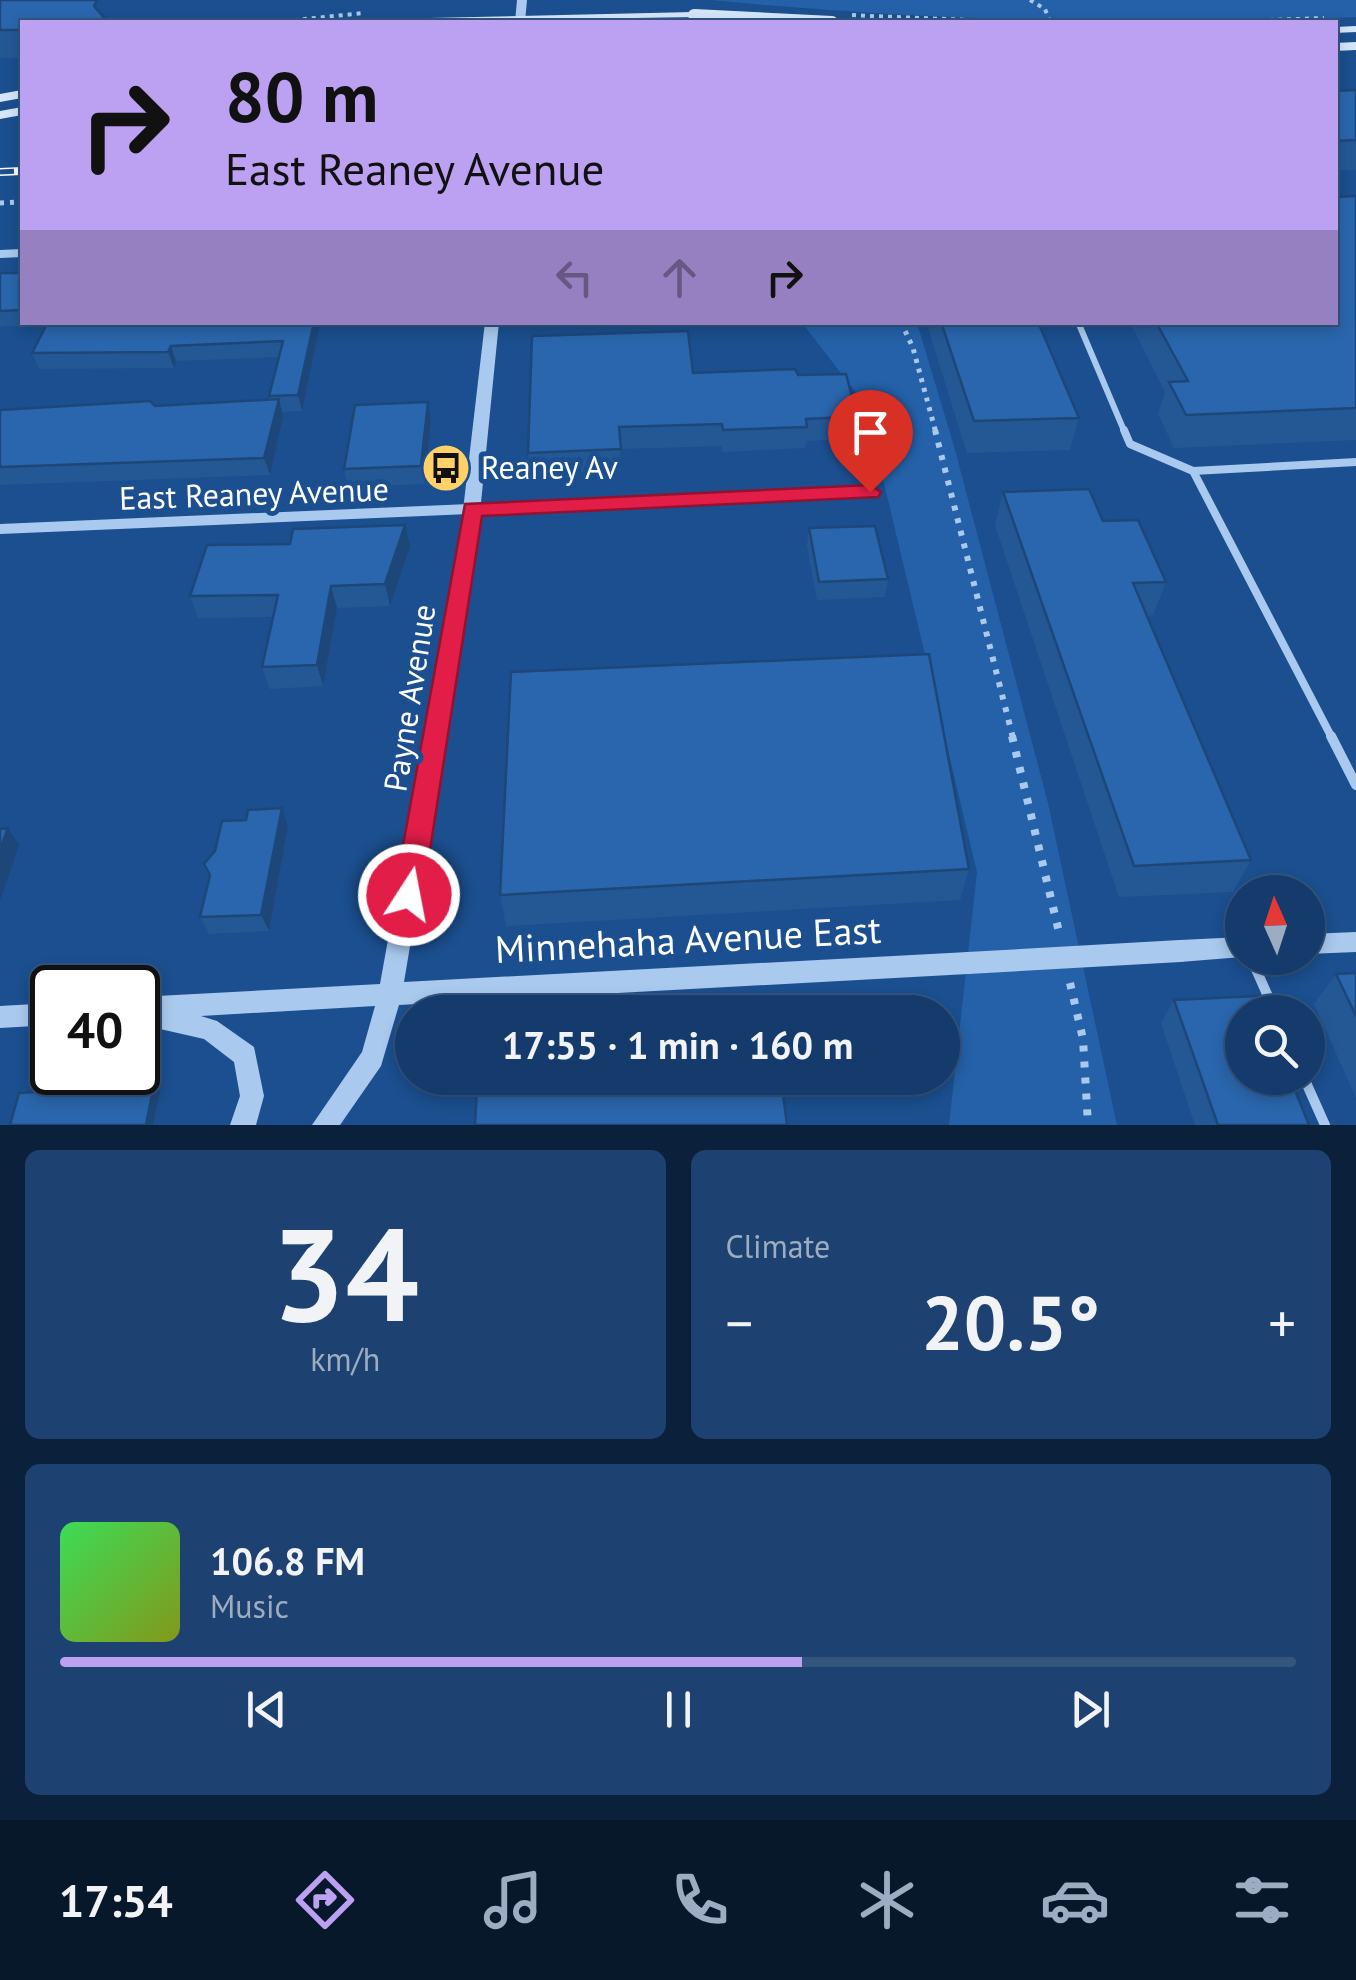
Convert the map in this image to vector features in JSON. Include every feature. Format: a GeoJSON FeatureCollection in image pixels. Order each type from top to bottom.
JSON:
{"type":"FeatureCollection","features":[{"type":"Feature","properties":{"kind":"main road"},"geometry":{"type":"LineString","coordinates":[[520,20],[694,15],[793,20]]}},
{"type":"Feature","properties":{"kind":"street"},"geometry":{"type":"LineString","coordinates":[[520,20],[522,0]]}},
{"type":"Feature","properties":{"kind":"street","name":"Payne Avenue"},"geometry":{"type":"LineString","coordinates":[[325,1125],[372,1058],[390,995],[427,795],[472,509],[492,325]]}},
{"type":"Feature","properties":{"kind":"street","name":"East Reaney Avenue"},"geometry":{"type":"LineString","coordinates":[[0,529],[870,492]]}},
{"type":"Feature","properties":{"kind":"street"},"geometry":{"type":"LineString","coordinates":[[1325,943],[1356,942]]}},
{"type":"Feature","properties":{"kind":"street","name":"Minnehaha Avenue East"},"geometry":{"type":"LineString","coordinates":[[160,1010],[1225,948]]}},
{"type":"Feature","properties":{"kind":"street"},"geometry":{"type":"LineString","coordinates":[[0,1018],[30,1016]]}},
{"type":"Feature","properties":{"kind":"street"},"geometry":{"type":"LineString","coordinates":[[160,1017],[209,1029],[245,1055],[252,1096],[243,1125]]}},
{"type":"Feature","properties":{"kind":"lane"},"geometry":{"type":"LineString","coordinates":[[1079,325],[1130,444],[1193,471],[1356,462]]}},
{"type":"Feature","properties":{"kind":"lane"},"geometry":{"type":"LineString","coordinates":[[1193,471],[1356,786]]}},
{"type":"Feature","properties":{"kind":"lane"},"geometry":{"type":"LineString","coordinates":[[1312,1095],[1325,1125]]}},
{"type":"Feature","properties":{"kind":"path"},"geometry":{"type":"LineString","coordinates":[[1030,0],[1045,10],[1049,20]]}},
{"type":"Feature","properties":{"kind":"path"},"geometry":{"type":"LineString","coordinates":[[870,16],[972,20]]}},
{"type":"Feature","properties":{"kind":"path"},"geometry":{"type":"LineString","coordinates":[[1271,20],[1327,18]]}},
{"type":"Feature","properties":{"kind":"path"},"geometry":{"type":"LineString","coordinates":[[902,325],[913,348],[980,600],[1062,946]]}},
{"type":"Feature","properties":{"kind":"path"},"geometry":{"type":"LineString","coordinates":[[1066,965],[1083,1039],[1088,1125]]}},
{"type":"Feature","properties":{"kind":"shaded area"},"geometry":{"type":"Polygon","coordinates":[[[710,0],[1356,0],[1356,17],[1259,20],[1033,20],[871,13],[710,0]]]}},
{"type":"Feature","properties":{"kind":"shaded area"},"geometry":{"type":"Polygon","coordinates":[[[804,325],[918,325],[954,446],[1048,803],[1117,1125],[949,1125],[952,1095],[960,1095],[960,1026],[977,872],[865,404],[804,325]]]}},
{"type":"Feature","properties":{"kind":"building"},"geometry":{"type":"Polygon","coordinates":[[[0,0],[97,0],[94,6],[106,20],[20,20],[20,30],[0,30],[0,0]]]}},
{"type":"Feature","properties":{"kind":"building"},"geometry":{"type":"Polygon","coordinates":[[[1356,90],[1356,140],[1338,141],[1338,91],[1356,90]]]}},
{"type":"Feature","properties":{"kind":"building"},"geometry":{"type":"Polygon","coordinates":[[[1356,196],[1356,408],[1186,415],[1169,382],[1188,381],[1158,325],[1338,325],[1338,197],[1356,196]]]}},
{"type":"Feature","properties":{"kind":"building"},"geometry":{"type":"Polygon","coordinates":[[[0,273],[20,273],[20,310],[0,311],[0,273]]]}},
{"type":"Feature","properties":{"kind":"building"},"geometry":{"type":"Polygon","coordinates":[[[46,325],[313,325],[298,395],[269,396],[283,341],[171,346],[168,352],[32,353],[46,325]]]}},
{"type":"Feature","properties":{"kind":"building"},"geometry":{"type":"Polygon","coordinates":[[[942,325],[1039,325],[1079,418],[974,421],[942,325]]]}},
{"type":"Feature","properties":{"kind":"building"},"geometry":{"type":"Polygon","coordinates":[[[688,331],[693,373],[795,369],[798,375],[846,374],[854,404],[843,404],[846,417],[806,419],[807,427],[619,427],[621,449],[528,453],[532,336],[688,331]]]}},
{"type":"Feature","properties":{"kind":"building"},"geometry":{"type":"Polygon","coordinates":[[[279,399],[264,458],[0,467],[0,410],[150,401],[155,406],[279,399]]]}},
{"type":"Feature","properties":{"kind":"building"},"geometry":{"type":"Polygon","coordinates":[[[428,402],[421,466],[344,469],[355,405],[428,402]]]}},
{"type":"Feature","properties":{"kind":"building"},"geometry":{"type":"Polygon","coordinates":[[[1089,489],[1103,521],[1138,520],[1166,582],[1133,583],[1251,860],[1134,866],[1003,492],[1089,489]]]}},
{"type":"Feature","properties":{"kind":"building"},"geometry":{"type":"Polygon","coordinates":[[[405,525],[385,584],[331,586],[317,665],[262,667],[278,595],[190,596],[207,545],[290,544],[293,529],[405,525]]]}},
{"type":"Feature","properties":{"kind":"building"},"geometry":{"type":"Polygon","coordinates":[[[875,526],[888,579],[819,582],[809,528],[875,526]]]}},
{"type":"Feature","properties":{"kind":"building"},"geometry":{"type":"Polygon","coordinates":[[[929,654],[969,869],[500,895],[511,672],[929,654]]]}},
{"type":"Feature","properties":{"kind":"building"},"geometry":{"type":"Polygon","coordinates":[[[282,808],[261,915],[200,917],[210,875],[204,864],[215,851],[222,821],[246,820],[248,810],[282,808]]]}},
{"type":"Feature","properties":{"kind":"building"},"geometry":{"type":"Polygon","coordinates":[[[8,828],[0,850],[0,829],[8,828]]]}},
{"type":"Feature","properties":{"kind":"building"},"geometry":{"type":"Polygon","coordinates":[[[1356,973],[1356,1016],[1336,974],[1356,973]]]}},
{"type":"Feature","properties":{"kind":"building"},"geometry":{"type":"Polygon","coordinates":[[[1225,998],[1225,1095],[1297,1095],[1309,1125],[1218,1125],[1174,1000],[1225,998]]]}},
{"type":"Feature","properties":{"kind":"building"},"geometry":{"type":"Polygon","coordinates":[[[19,1093],[152,1095],[146,1125],[10,1125],[19,1093]]]}},
{"type":"Feature","properties":{"kind":"building"},"geometry":{"type":"Polygon","coordinates":[[[477,1095],[783,1095],[787,1125],[475,1125],[477,1095]]]}},
{"type":"Feature","properties":{"kind":"railway"},"geometry":{"type":"LineString","coordinates":[[0,172],[20,171]]}},
{"type":"Feature","properties":{"kind":"place","name":"Reaney Av"},"geometry":{"type":"Point","coordinates":[446,468]}},
{"type":"Feature","properties":{"kind":"route"},"geometry":{"type":"LineString","coordinates":[[409,895],[472,509],[870,492]]}}]}
